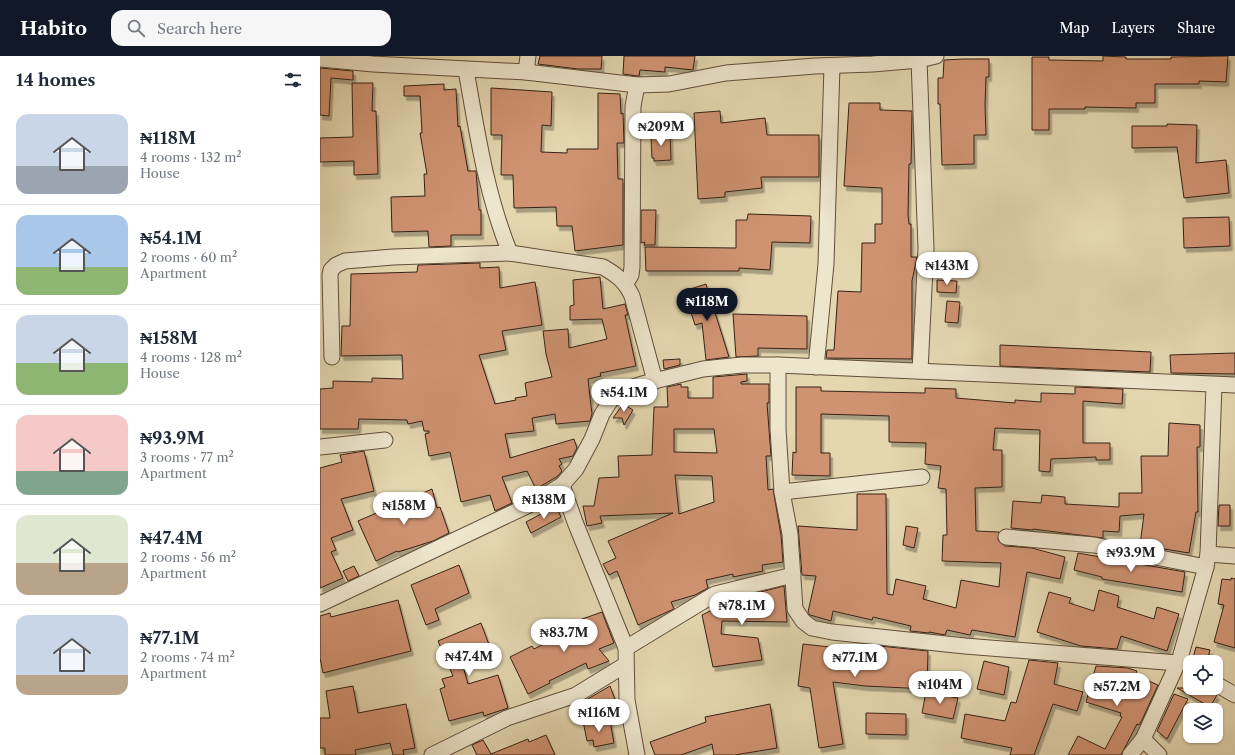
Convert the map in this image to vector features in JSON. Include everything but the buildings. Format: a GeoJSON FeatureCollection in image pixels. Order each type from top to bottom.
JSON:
{"type":"FeatureCollection","features":[{"type":"Feature","properties":{"kind":"street"},"geometry":{"type":"LineString","coordinates":[[526,72],[528,56]]}},
{"type":"Feature","properties":{"kind":"street"},"geometry":{"type":"LineString","coordinates":[[320,59],[373,60],[466,70],[526,72],[637,85],[669,84],[726,73],[918,60],[936,56]]}},
{"type":"Feature","properties":{"kind":"street"},"geometry":{"type":"LineString","coordinates":[[918,60],[926,248],[920,371]]}},
{"type":"Feature","properties":{"kind":"street"},"geometry":{"type":"LineString","coordinates":[[816,367],[826,264],[832,66]]}},
{"type":"Feature","properties":{"kind":"street"},"geometry":{"type":"LineString","coordinates":[[466,70],[484,169],[498,223],[510,253]]}},
{"type":"Feature","properties":{"kind":"street"},"geometry":{"type":"LineString","coordinates":[[626,283],[631,275],[632,267],[633,106],[637,85]]}},
{"type":"Feature","properties":{"kind":"street"},"geometry":{"type":"LineString","coordinates":[[332,357],[330,275],[331,270],[336,265],[345,261],[393,257],[510,253],[603,267],[616,274],[626,283],[632,296],[655,381]]}},
{"type":"Feature","properties":{"kind":"street"},"geometry":{"type":"LineString","coordinates":[[320,604],[529,505],[562,485],[576,468],[592,440],[602,414],[611,400],[624,390],[655,381],[703,370],[742,365],[778,365],[1235,385]]}},
{"type":"Feature","properties":{"kind":"street"},"geometry":{"type":"LineString","coordinates":[[778,365],[778,429],[782,492],[790,534],[795,609],[803,621],[812,628],[825,631],[965,646],[1183,662],[1143,739],[1130,755]]}},
{"type":"Feature","properties":{"kind":"street"},"geometry":{"type":"LineString","coordinates":[[1185,655],[1207,560],[1214,385]]}},
{"type":"Feature","properties":{"kind":"street"},"geometry":{"type":"LineString","coordinates":[[320,447],[385,440]]}},
{"type":"Feature","properties":{"kind":"street"},"geometry":{"type":"LineString","coordinates":[[782,492],[922,477]]}},
{"type":"Feature","properties":{"kind":"street"},"geometry":{"type":"LineString","coordinates":[[562,485],[575,522],[626,648],[627,700],[638,755]]}},
{"type":"Feature","properties":{"kind":"street"},"geometry":{"type":"LineString","coordinates":[[1006,537],[1094,545],[1207,560],[1235,556]]}},
{"type":"Feature","properties":{"kind":"street"},"geometry":{"type":"LineString","coordinates":[[626,648],[715,594],[793,575]]}},
{"type":"Feature","properties":{"kind":"street"},"geometry":{"type":"LineString","coordinates":[[432,755],[507,718],[576,694],[626,666]]}},
{"type":"Feature","properties":{"kind":"street"},"geometry":{"type":"LineString","coordinates":[[1223,688],[1235,695]]}},
{"type":"Feature","properties":{"kind":"street"},"geometry":{"type":"LineString","coordinates":[[1143,739],[1159,755]]}}]}
